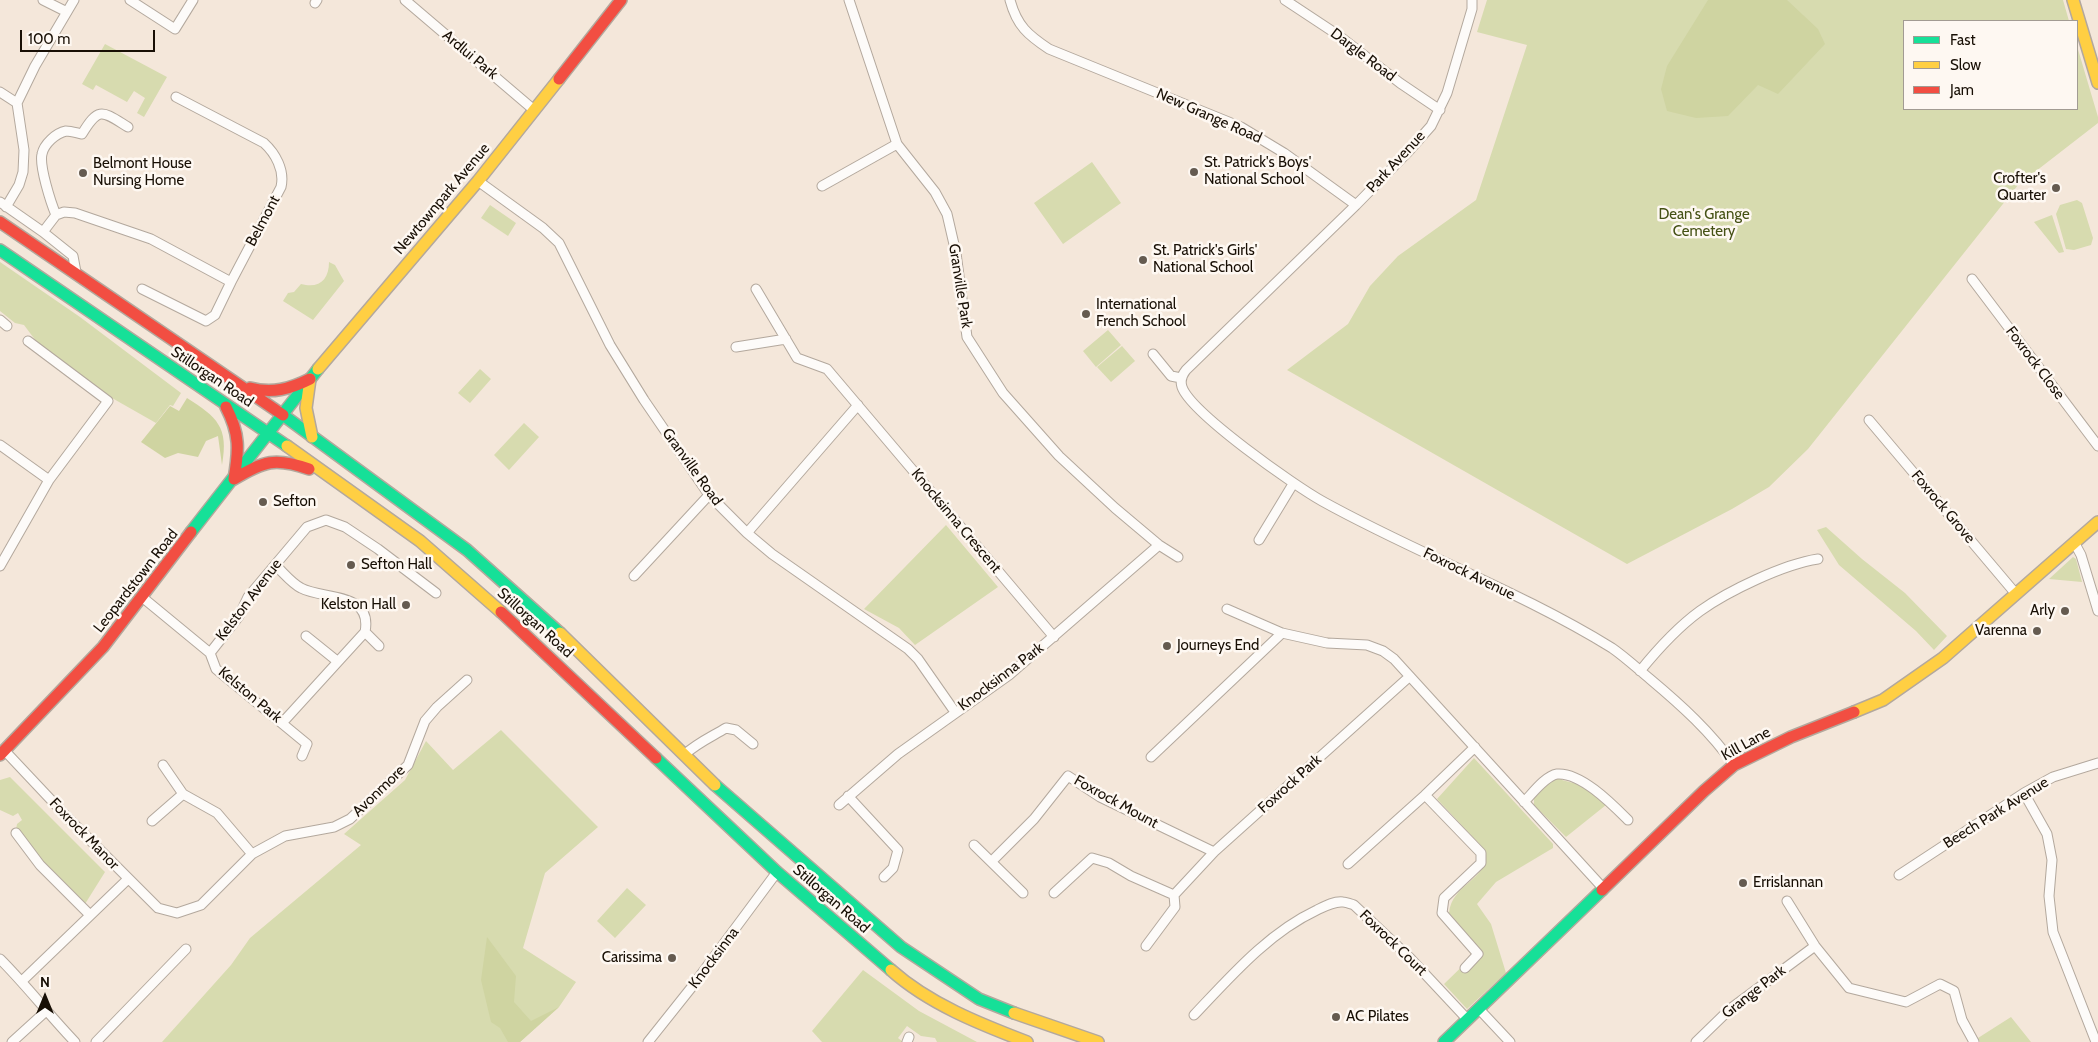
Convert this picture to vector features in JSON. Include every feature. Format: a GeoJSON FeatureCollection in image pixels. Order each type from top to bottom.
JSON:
{"type":"FeatureCollection","features":[{"type":"Feature","properties":{"kind":"main road","name":"Newtownpark Avenue"},"geometry":{"type":"LineString","coordinates":[[282,414],[389,284],[420,251],[478,182],[620,0]]}},
{"type":"Feature","properties":{"kind":"main road"},"geometry":{"type":"LineString","coordinates":[[2073,0],[2098,83]]}},
{"type":"Feature","properties":{"kind":"main road"},"geometry":{"type":"LineString","coordinates":[[0,222],[76,272]]}},
{"type":"Feature","properties":{"kind":"main road","name":"Stillorgan Road"},"geometry":{"type":"LineString","coordinates":[[0,250],[268,432],[420,541],[578,683],[777,872],[903,980],[971,1020],[1027,1042]]}},
{"type":"Feature","properties":{"kind":"main road","name":"Stillorgan Road"},"geometry":{"type":"LineString","coordinates":[[76,272],[282,414],[467,550],[543,616],[684,755],[901,947],[979,999],[1080,1039],[1098,1042]]}},
{"type":"Feature","properties":{"kind":"main road"},"geometry":{"type":"LineString","coordinates":[[239,384],[259,391],[275,393],[291,389],[310,380]]}},
{"type":"Feature","properties":{"kind":"main road"},"geometry":{"type":"LineString","coordinates":[[310,380],[307,391],[306,415],[312,437]]}},
{"type":"Feature","properties":{"kind":"main road"},"geometry":{"type":"LineString","coordinates":[[224,403],[236,424],[239,441],[234,479]]}},
{"type":"Feature","properties":{"kind":"main road","name":"Leopardstown Road"},"geometry":{"type":"LineString","coordinates":[[3,753],[104,646],[282,414]]}},
{"type":"Feature","properties":{"kind":"main road"},"geometry":{"type":"LineString","coordinates":[[234,479],[266,462],[284,460],[324,474]]}},
{"type":"Feature","properties":{"kind":"main road","name":"Kill Lane"},"geometry":{"type":"LineString","coordinates":[[1444,1042],[1704,791],[1734,765],[1791,737],[1883,700],[1904,687],[1943,658],[2098,522]]}},
{"type":"Feature","properties":{"kind":"street"},"geometry":{"type":"LineString","coordinates":[[43,0],[66,12]]}},
{"type":"Feature","properties":{"kind":"street"},"geometry":{"type":"LineString","coordinates":[[74,0],[35,66],[17,103],[24,150],[23,172],[19,185],[3,204],[73,256],[76,272]]}},
{"type":"Feature","properties":{"kind":"street"},"geometry":{"type":"LineString","coordinates":[[130,0],[175,29],[193,0]]}},
{"type":"Feature","properties":{"kind":"street","name":"Ardlui Park"},"geometry":{"type":"LineString","coordinates":[[405,0],[534,110]]}},
{"type":"Feature","properties":{"kind":"street","name":"Granville Park"},"geometry":{"type":"LineString","coordinates":[[849,0],[897,144],[934,192],[947,214],[956,253],[967,337],[1003,393],[1059,456],[1115,508],[1159,545],[1178,558]]}},
{"type":"Feature","properties":{"kind":"street","name":"New Grange Road"},"geometry":{"type":"LineString","coordinates":[[1010,0],[1012,9],[1026,33],[1049,49],[1232,123],[1257,135],[1356,205]]}},
{"type":"Feature","properties":{"kind":"street","name":"Dargle Road"},"geometry":{"type":"LineString","coordinates":[[1286,0],[1338,35],[1400,83],[1440,110]]}},
{"type":"Feature","properties":{"kind":"street","name":"Park Avenue"},"geometry":{"type":"LineString","coordinates":[[1181,378],[1186,370],[1356,205],[1431,126],[1440,110],[1467,27],[1472,9],[1472,0]]}},
{"type":"Feature","properties":{"kind":"street"},"geometry":{"type":"LineString","coordinates":[[0,92],[17,103]]}},
{"type":"Feature","properties":{"kind":"street","name":"Belmont"},"geometry":{"type":"LineString","coordinates":[[142,289],[206,321],[215,315],[281,187],[283,179],[275,153],[264,142],[176,97]]}},
{"type":"Feature","properties":{"kind":"street"},"geometry":{"type":"LineString","coordinates":[[56,215],[47,192],[41,155],[48,142],[67,131],[82,134],[92,116],[100,114],[111,117],[128,127]]}},
{"type":"Feature","properties":{"kind":"street"},"geometry":{"type":"LineString","coordinates":[[822,186],[897,144]]}},
{"type":"Feature","properties":{"kind":"street","name":"Granville Road"},"geometry":{"type":"LineString","coordinates":[[478,182],[543,228],[559,243],[610,345],[709,495],[747,533],[780,560],[908,649],[918,659],[955,712]]}},
{"type":"Feature","properties":{"kind":"street"},"geometry":{"type":"LineString","coordinates":[[43,232],[56,215],[64,212],[75,213],[151,239],[231,282]]}},
{"type":"Feature","properties":{"kind":"street","name":"Foxrock Close"},"geometry":{"type":"LineString","coordinates":[[1972,279],[2098,446]]}},
{"type":"Feature","properties":{"kind":"street"},"geometry":{"type":"LineString","coordinates":[[736,347],[786,339],[756,289]]}},
{"type":"Feature","properties":{"kind":"street","name":"Knocksinna Crescent"},"geometry":{"type":"LineString","coordinates":[[786,339],[797,358],[827,369],[1054,637]]}},
{"type":"Feature","properties":{"kind":"street"},"geometry":{"type":"LineString","coordinates":[[0,566],[49,480],[108,401],[28,341]]}},
{"type":"Feature","properties":{"kind":"street"},"geometry":{"type":"LineString","coordinates":[[1153,354],[1171,376],[1181,378]]}},
{"type":"Feature","properties":{"kind":"street","name":"Foxrock Avenue"},"geometry":{"type":"LineString","coordinates":[[1181,378],[1184,390],[1208,417],[1225,433],[1293,484],[1345,513],[1570,624],[1614,650],[1684,707],[1718,743],[1734,765]]}},
{"type":"Feature","properties":{"kind":"street"},"geometry":{"type":"LineString","coordinates":[[747,533],[858,405]]}},
{"type":"Feature","properties":{"kind":"street","name":"Foxrock Grove"},"geometry":{"type":"LineString","coordinates":[[1869,420],[2016,594]]}},
{"type":"Feature","properties":{"kind":"street"},"geometry":{"type":"LineString","coordinates":[[0,445],[49,480]]}},
{"type":"Feature","properties":{"kind":"street"},"geometry":{"type":"LineString","coordinates":[[1259,540],[1293,484]]}},
{"type":"Feature","properties":{"kind":"street"},"geometry":{"type":"LineString","coordinates":[[634,576],[709,495]]}},
{"type":"Feature","properties":{"kind":"street","name":"Kelston Avenue"},"geometry":{"type":"LineString","coordinates":[[210,653],[239,616],[248,597],[306,527],[326,520],[345,528],[378,549],[436,593]]}},
{"type":"Feature","properties":{"kind":"street"},"geometry":{"type":"LineString","coordinates":[[2074,542],[2081,555],[2098,611]]}},
{"type":"Feature","properties":{"kind":"street","name":"Knocksinna Park"},"geometry":{"type":"LineString","coordinates":[[839,805],[898,754],[1009,675],[1159,545]]}},
{"type":"Feature","properties":{"kind":"street"},"geometry":{"type":"LineString","coordinates":[[1640,671],[1699,612],[1765,576],[1800,562],[1818,559]]}},
{"type":"Feature","properties":{"kind":"street"},"geometry":{"type":"LineString","coordinates":[[274,565],[301,588],[341,598],[357,606],[364,612],[367,623],[365,632],[283,722]]}},
{"type":"Feature","properties":{"kind":"street","name":"Kelston Park"},"geometry":{"type":"LineString","coordinates":[[142,597],[210,653],[216,669],[283,722],[307,744],[302,756]]}},
{"type":"Feature","properties":{"kind":"street"},"geometry":{"type":"LineString","coordinates":[[1227,610],[1282,632],[1327,643],[1367,645],[1383,651],[1394,659],[1603,888]]}},
{"type":"Feature","properties":{"kind":"street"},"geometry":{"type":"LineString","coordinates":[[365,632],[379,646]]}},
{"type":"Feature","properties":{"kind":"street"},"geometry":{"type":"LineString","coordinates":[[1151,757],[1282,632]]}},
{"type":"Feature","properties":{"kind":"street"},"geometry":{"type":"LineString","coordinates":[[306,636],[337,661]]}},
{"type":"Feature","properties":{"kind":"street","name":"Foxrock Park"},"geometry":{"type":"LineString","coordinates":[[1146,946],[1175,907],[1174,895],[1214,852],[1409,676]]}},
{"type":"Feature","properties":{"kind":"street","name":"Avonmore"},"geometry":{"type":"LineString","coordinates":[[128,879],[158,908],[177,913],[201,906],[252,854],[285,836],[334,827],[350,819],[408,765],[425,722],[437,707],[467,680]]}},
{"type":"Feature","properties":{"kind":"street"},"geometry":{"type":"LineString","coordinates":[[684,755],[698,743],[717,735],[726,728],[736,730],[753,744]]}},
{"type":"Feature","properties":{"kind":"street"},"geometry":{"type":"LineString","coordinates":[[1348,864],[1475,747]]}},
{"type":"Feature","properties":{"kind":"street","name":"Foxrock Manor"},"geometry":{"type":"LineString","coordinates":[[3,753],[128,879],[22,981]]}},
{"type":"Feature","properties":{"kind":"street","name":"Beech Park Avenue"},"geometry":{"type":"LineString","coordinates":[[1899,875],[2024,793],[2053,777],[2098,763]]}},
{"type":"Feature","properties":{"kind":"street"},"geometry":{"type":"LineString","coordinates":[[163,765],[183,794],[217,813],[252,854]]}},
{"type":"Feature","properties":{"kind":"street"},"geometry":{"type":"LineString","coordinates":[[1524,802],[1550,777],[1556,774],[1567,776],[1601,793],[1628,820]]}},
{"type":"Feature","properties":{"kind":"street","name":"Foxrock Mount"},"geometry":{"type":"LineString","coordinates":[[992,861],[1034,819],[1068,776],[1100,797],[1214,852]]}},
{"type":"Feature","properties":{"kind":"street"},"geometry":{"type":"LineString","coordinates":[[2024,793],[2048,834],[2052,860],[2049,896],[2053,932],[2096,1042]]}},
{"type":"Feature","properties":{"kind":"street"},"geometry":{"type":"LineString","coordinates":[[152,821],[183,794]]}},
{"type":"Feature","properties":{"kind":"street"},"geometry":{"type":"LineString","coordinates":[[1425,795],[1481,854],[1481,863],[1444,898],[1442,906],[1442,913],[1478,954],[1465,968]]}},
{"type":"Feature","properties":{"kind":"street"},"geometry":{"type":"LineString","coordinates":[[848,796],[898,850],[893,868],[884,877]]}},
{"type":"Feature","properties":{"kind":"street"},"geometry":{"type":"LineString","coordinates":[[16,833],[40,865],[90,915]]}},
{"type":"Feature","properties":{"kind":"street"},"geometry":{"type":"LineString","coordinates":[[974,845],[1023,893]]}},
{"type":"Feature","properties":{"kind":"street"},"geometry":{"type":"LineString","coordinates":[[1054,893],[1092,858],[1109,863],[1131,876],[1174,895]]}},
{"type":"Feature","properties":{"kind":"street","name":"Knocksinna"},"geometry":{"type":"LineString","coordinates":[[648,1042],[691,988],[777,872]]}},
{"type":"Feature","properties":{"kind":"street"},"geometry":{"type":"LineString","coordinates":[[1787,901],[1815,946],[1849,988],[1906,1002],[1940,984],[1954,991],[1962,1020],[1974,1042]]}},
{"type":"Feature","properties":{"kind":"street","name":"Foxrock Court"},"geometry":{"type":"LineString","coordinates":[[1194,1015],[1244,962],[1273,938],[1306,915],[1331,903],[1344,902],[1354,905],[1403,952],[1468,1020]]}},
{"type":"Feature","properties":{"kind":"street","name":"Grange Park"},"geometry":{"type":"LineString","coordinates":[[1696,1042],[1730,1009],[1815,946]]}},
{"type":"Feature","properties":{"kind":"street"},"geometry":{"type":"LineString","coordinates":[[96,1042],[186,949]]}},
{"type":"Feature","properties":{"kind":"street"},"geometry":{"type":"LineString","coordinates":[[0,959],[22,981],[45,1012],[75,1042]]}},
{"type":"Feature","properties":{"kind":"street"},"geometry":{"type":"LineString","coordinates":[[1479,1009],[1510,1042]]}},
{"type":"Feature","properties":{"kind":"street"},"geometry":{"type":"LineString","coordinates":[[12,1042],[45,1012]]}},
{"type":"Feature","properties":{"kind":"green space","name":"Dean's Grange Cemetery"},"geometry":{"type":"Polygon","coordinates":[[[1487,0],[2063,0],[2069,20],[1903,20],[1903,110],[2078,110],[2078,49],[2098,117],[2098,123],[2018,185],[1808,449],[1769,487],[1732,509],[1627,564],[1287,370],[1348,324],[1370,286],[1398,256],[1476,200],[1527,45],[1477,32],[1487,0]]]}},
{"type":"Feature","properties":{"kind":"green space"},"geometry":{"type":"Polygon","coordinates":[[[1708,0],[1787,0],[1818,29],[1825,44],[1778,94],[1758,85],[1728,116],[1696,118],[1667,111],[1661,89],[1667,66],[1708,0]]]}},
{"type":"Feature","properties":{"kind":"green space"},"geometry":{"type":"Polygon","coordinates":[[[105,44],[167,77],[144,117],[137,113],[145,98],[134,91],[127,102],[96,85],[93,90],[82,84],[105,44]]]}},
{"type":"Feature","properties":{"kind":"green space"},"geometry":{"type":"Polygon","coordinates":[[[1092,162],[1121,203],[1063,244],[1034,203],[1092,162]]]}},
{"type":"Feature","properties":{"kind":"green space"},"geometry":{"type":"Polygon","coordinates":[[[2077,200],[2082,203],[2093,238],[2091,245],[2074,250],[2066,249],[2056,214],[2060,205],[2077,200]]]}},
{"type":"Feature","properties":{"kind":"green space"},"geometry":{"type":"Polygon","coordinates":[[[490,205],[516,223],[508,236],[481,218],[490,205]]]}},
{"type":"Feature","properties":{"kind":"green space"},"geometry":{"type":"Polygon","coordinates":[[[2052,215],[2064,252],[2059,253],[2034,222],[2052,215]]]}},
{"type":"Feature","properties":{"kind":"green space"},"geometry":{"type":"Polygon","coordinates":[[[0,262],[80,317],[181,393],[173,406],[170,405],[156,423],[112,398],[66,366],[36,341],[24,325],[15,323],[0,311],[0,262]]]}},
{"type":"Feature","properties":{"kind":"green space"},"geometry":{"type":"Polygon","coordinates":[[[329,262],[335,265],[344,281],[313,320],[283,301],[288,293],[294,292],[301,284],[313,285],[322,282],[327,274],[329,262]]]}},
{"type":"Feature","properties":{"kind":"green space"},"geometry":{"type":"Polygon","coordinates":[[[1108,330],[1121,345],[1096,367],[1083,351],[1108,330]]]}},
{"type":"Feature","properties":{"kind":"green space"},"geometry":{"type":"Polygon","coordinates":[[[1122,346],[1135,361],[1111,382],[1097,367],[1122,346]]]}},
{"type":"Feature","properties":{"kind":"green space"},"geometry":{"type":"Polygon","coordinates":[[[480,369],[491,379],[470,403],[458,393],[480,369]]]}},
{"type":"Feature","properties":{"kind":"green space"},"geometry":{"type":"Polygon","coordinates":[[[187,398],[206,411],[218,424],[224,441],[222,465],[218,436],[206,441],[198,457],[178,453],[165,458],[141,442],[170,406],[179,411],[187,398]]]}},
{"type":"Feature","properties":{"kind":"green space"},"geometry":{"type":"Polygon","coordinates":[[[524,423],[539,437],[509,470],[494,455],[524,423]]]}},
{"type":"Feature","properties":{"kind":"green space"},"geometry":{"type":"Polygon","coordinates":[[[946,525],[998,587],[915,645],[899,628],[864,609],[946,525]]]}},
{"type":"Feature","properties":{"kind":"green space"},"geometry":{"type":"Polygon","coordinates":[[[1826,527],[1905,593],[1947,636],[1934,650],[1916,631],[1839,565],[1817,530],[1826,527]]]}},
{"type":"Feature","properties":{"kind":"green space"},"geometry":{"type":"Polygon","coordinates":[[[2073,557],[2076,559],[2082,582],[2049,579],[2073,557]]]}},
{"type":"Feature","properties":{"kind":"green space"},"geometry":{"type":"Polygon","coordinates":[[[501,730],[598,827],[545,873],[523,948],[576,982],[559,1007],[520,1042],[162,1042],[231,965],[250,938],[361,845],[344,834],[405,780],[426,741],[453,770],[501,730]]]}},
{"type":"Feature","properties":{"kind":"green space"},"geometry":{"type":"Polygon","coordinates":[[[1474,758],[1553,844],[1553,848],[1496,882],[1477,904],[1491,924],[1506,973],[1467,1009],[1444,984],[1480,949],[1449,913],[1456,895],[1481,869],[1485,861],[1486,851],[1437,799],[1474,758]]]}},
{"type":"Feature","properties":{"kind":"green space"},"geometry":{"type":"Polygon","coordinates":[[[10,777],[105,872],[85,904],[49,869],[16,830],[17,824],[22,820],[18,813],[13,816],[0,810],[0,780],[10,777]]]}},
{"type":"Feature","properties":{"kind":"green space"},"geometry":{"type":"Polygon","coordinates":[[[1562,778],[1562,780],[1588,787],[1606,805],[1566,837],[1534,805],[1534,797],[1552,779],[1562,778]]]}},
{"type":"Feature","properties":{"kind":"green space"},"geometry":{"type":"Polygon","coordinates":[[[627,888],[646,905],[615,938],[597,921],[627,888]]]}},
{"type":"Feature","properties":{"kind":"green space"},"geometry":{"type":"Polygon","coordinates":[[[487,937],[516,976],[514,1002],[531,1021],[559,1007],[520,1042],[508,1042],[500,1028],[491,1022],[481,980],[487,937]]]}},
{"type":"Feature","properties":{"kind":"green space"},"geometry":{"type":"Polygon","coordinates":[[[863,970],[919,1011],[977,1042],[937,1042],[935,1038],[921,1036],[907,1026],[898,1038],[903,1042],[822,1042],[812,1031],[863,970]]]}},
{"type":"Feature","properties":{"kind":"green space"},"geometry":{"type":"Polygon","coordinates":[[[2011,1017],[2031,1042],[1980,1042],[1978,1038],[2011,1017]]]}},
{"type":"Feature","properties":{"kind":"traffic: fast"},"geometry":{"type":"LineString","coordinates":[[0,250],[287,446]]}},
{"type":"Feature","properties":{"kind":"traffic: fast"},"geometry":{"type":"LineString","coordinates":[[191,532],[318,369]]}},
{"type":"Feature","properties":{"kind":"traffic: fast"},"geometry":{"type":"LineString","coordinates":[[283,415],[467,550],[560,633]]}},
{"type":"Feature","properties":{"kind":"traffic: fast"},"geometry":{"type":"LineString","coordinates":[[656,758],[777,872],[891,970]]}},
{"type":"Feature","properties":{"kind":"traffic: fast"},"geometry":{"type":"LineString","coordinates":[[715,785],[901,947],[979,999],[1014,1013]]}},
{"type":"Feature","properties":{"kind":"traffic: fast"},"geometry":{"type":"LineString","coordinates":[[1444,1042],[1602,890]]}},
{"type":"Feature","properties":{"kind":"traffic: slow"},"geometry":{"type":"LineString","coordinates":[[2073,0],[2098,83]]}},
{"type":"Feature","properties":{"kind":"traffic: slow"},"geometry":{"type":"LineString","coordinates":[[318,369],[478,181],[559,79]]}},
{"type":"Feature","properties":{"kind":"traffic: slow"},"geometry":{"type":"LineString","coordinates":[[310,379],[306,408],[312,437]]}},
{"type":"Feature","properties":{"kind":"traffic: slow"},"geometry":{"type":"LineString","coordinates":[[287,446],[420,541],[501,612]]}},
{"type":"Feature","properties":{"kind":"traffic: slow"},"geometry":{"type":"LineString","coordinates":[[1854,712],[1883,700],[1943,658],[2098,522]]}},
{"type":"Feature","properties":{"kind":"traffic: slow"},"geometry":{"type":"LineString","coordinates":[[560,633],[715,785]]}},
{"type":"Feature","properties":{"kind":"traffic: slow"},"geometry":{"type":"LineString","coordinates":[[891,970],[938,1003],[973,1020],[1027,1042]]}},
{"type":"Feature","properties":{"kind":"traffic: slow"},"geometry":{"type":"LineString","coordinates":[[1014,1013],[1098,1042]]}},
{"type":"Feature","properties":{"kind":"traffic: jam"},"geometry":{"type":"LineString","coordinates":[[559,79],[621,0]]}},
{"type":"Feature","properties":{"kind":"traffic: jam"},"geometry":{"type":"LineString","coordinates":[[0,222],[283,415]]}},
{"type":"Feature","properties":{"kind":"traffic: jam"},"geometry":{"type":"LineString","coordinates":[[250,388],[266,391],[281,389],[310,379]]}},
{"type":"Feature","properties":{"kind":"traffic: jam"},"geometry":{"type":"LineString","coordinates":[[226,407],[234,426],[237,442],[234,479]]}},
{"type":"Feature","properties":{"kind":"traffic: jam"},"geometry":{"type":"LineString","coordinates":[[234,479],[254,468],[270,463],[287,463],[309,469]]}},
{"type":"Feature","properties":{"kind":"traffic: jam"},"geometry":{"type":"LineString","coordinates":[[0,755],[103,647],[191,532]]}},
{"type":"Feature","properties":{"kind":"traffic: jam"},"geometry":{"type":"LineString","coordinates":[[501,612],[656,758]]}},
{"type":"Feature","properties":{"kind":"traffic: jam"},"geometry":{"type":"LineString","coordinates":[[1602,890],[1704,791],[1734,765],[1791,737],[1854,712]]}},
{"type":"Feature","properties":{"kind":"place","name":"St. Patrick's Boys' National School"},"geometry":{"type":"Point","coordinates":[1194,172]}},
{"type":"Feature","properties":{"kind":"place","name":"Belmont House Nursing Home"},"geometry":{"type":"Point","coordinates":[83,173]}},
{"type":"Feature","properties":{"kind":"place","name":"Crofter's Quarter"},"geometry":{"type":"Point","coordinates":[2056,188]}},
{"type":"Feature","properties":{"kind":"place","name":"St. Patrick's Girls' National School"},"geometry":{"type":"Point","coordinates":[1143,260]}},
{"type":"Feature","properties":{"kind":"place","name":"International French School"},"geometry":{"type":"Point","coordinates":[1086,314]}},
{"type":"Feature","properties":{"kind":"place","name":"Sefton"},"geometry":{"type":"Point","coordinates":[263,502]}},
{"type":"Feature","properties":{"kind":"place","name":"Sefton Hall"},"geometry":{"type":"Point","coordinates":[351,565]}},
{"type":"Feature","properties":{"kind":"place","name":"Kelston Hall"},"geometry":{"type":"Point","coordinates":[406,605]}},
{"type":"Feature","properties":{"kind":"place","name":"Arly"},"geometry":{"type":"Point","coordinates":[2065,611]}},
{"type":"Feature","properties":{"kind":"place","name":"Varenna"},"geometry":{"type":"Point","coordinates":[2037,631]}},
{"type":"Feature","properties":{"kind":"place","name":"Journeys End"},"geometry":{"type":"Point","coordinates":[1167,646]}},
{"type":"Feature","properties":{"kind":"place","name":"Errislannan"},"geometry":{"type":"Point","coordinates":[1743,883]}},
{"type":"Feature","properties":{"kind":"place","name":"Carissima"},"geometry":{"type":"Point","coordinates":[672,958]}},
{"type":"Feature","properties":{"kind":"place","name":"AC Pilates"},"geometry":{"type":"Point","coordinates":[1336,1017]}}]}
